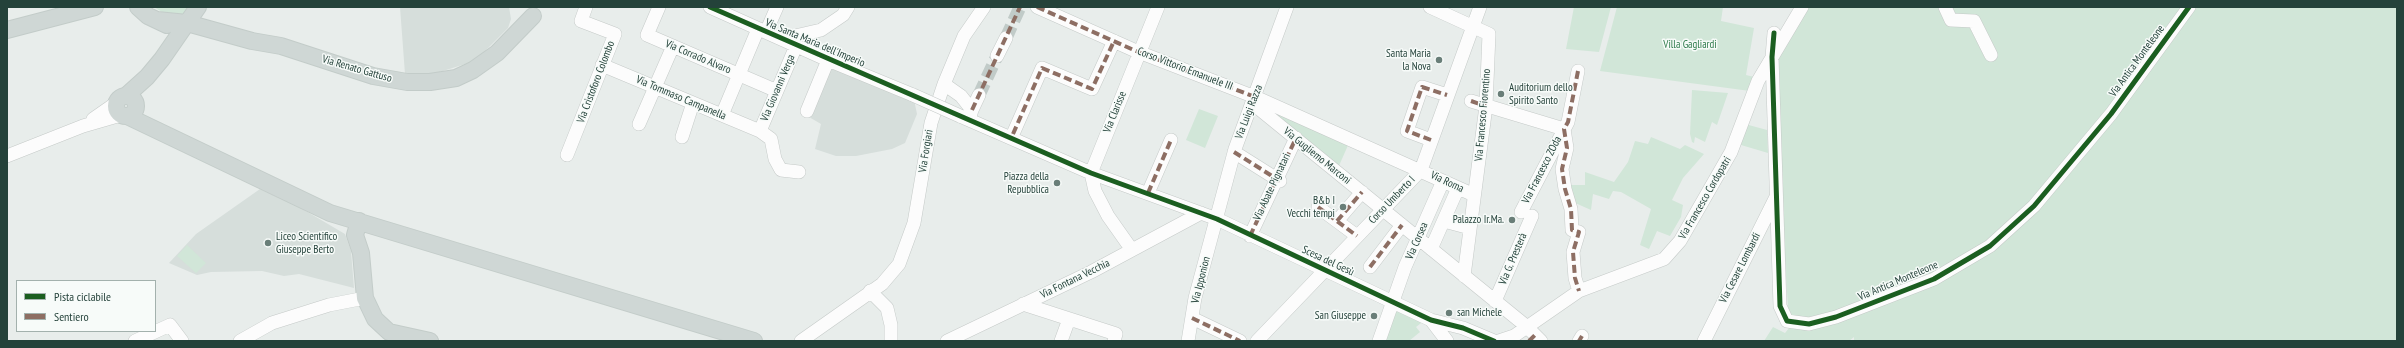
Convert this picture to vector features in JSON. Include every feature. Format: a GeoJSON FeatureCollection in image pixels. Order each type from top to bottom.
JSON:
{"type":"FeatureCollection","features":[{"type":"Feature","properties":{"kind":"main road"},"geometry":{"type":"LineString","coordinates":[[7,30],[95,7]]}},
{"type":"Feature","properties":{"kind":"main road"},"geometry":{"type":"LineString","coordinates":[[127,7],[140,10],[172,28],[174,32],[172,46]]}},
{"type":"Feature","properties":{"kind":"main road"},"geometry":{"type":"LineString","coordinates":[[196,12],[127,106],[146,126],[333,213],[754,341]]}},
{"type":"Feature","properties":{"kind":"main road","name":"Via Renato Gattuso"},"geometry":{"type":"LineString","coordinates":[[157,20],[196,12],[252,42],[281,46],[373,76],[407,82],[430,82],[456,78],[473,70],[497,53],[533,16]]}},
{"type":"Feature","properties":{"kind":"main road"},"geometry":{"type":"LineString","coordinates":[[333,213],[360,246]]}},
{"type":"Feature","properties":{"kind":"main road"},"geometry":{"type":"LineString","coordinates":[[359,222],[363,228],[360,246],[365,298],[375,319],[389,332],[430,341]]}},
{"type":"Feature","properties":{"kind":"main road"},"geometry":{"type":"LineString","coordinates":[[360,246],[374,234],[390,231]]}},
{"type":"Feature","properties":{"kind":"main road"},"geometry":{"type":"LineString","coordinates":[[684,319],[717,341]]}},
{"type":"Feature","properties":{"kind":"street","name":"Via Cristoforo Colombo"},"geometry":{"type":"LineString","coordinates":[[567,155],[615,34],[581,20],[586,7]]}},
{"type":"Feature","properties":{"kind":"street","name":"Via Corrado Alvaro"},"geometry":{"type":"LineString","coordinates":[[660,7],[648,35],[777,91]]}},
{"type":"Feature","properties":{"kind":"street","name":"Via Santa Maria dell'Imperio"},"geometry":{"type":"LineString","coordinates":[[710,7],[828,60],[913,95],[967,115],[1091,173]]}},
{"type":"Feature","properties":{"kind":"street"},"geometry":{"type":"LineString","coordinates":[[722,115],[739,74],[762,30],[777,7]]}},
{"type":"Feature","properties":{"kind":"street"},"geometry":{"type":"LineString","coordinates":[[782,39],[821,30],[843,15],[848,7]]}},
{"type":"Feature","properties":{"kind":"street","name":"Via Forgiari"},"geometry":{"type":"LineString","coordinates":[[834,317],[882,284],[899,264],[914,223],[931,123],[944,84],[964,36],[984,7]]}},
{"type":"Feature","properties":{"kind":"street","name":"Corso Vittorio Emanuele III"},"geometry":{"type":"LineString","coordinates":[[1037,7],[1114,41],[1421,170]]}},
{"type":"Feature","properties":{"kind":"street","name":"Via Clarisse"},"geometry":{"type":"LineString","coordinates":[[1091,173],[1158,7]]}},
{"type":"Feature","properties":{"kind":"street","name":"Via Luigi Razza"},"geometry":{"type":"LineString","coordinates":[[1217,219],[1234,152],[1287,7]]}},
{"type":"Feature","properties":{"kind":"street"},"geometry":{"type":"LineString","coordinates":[[1430,7],[1472,26]]}},
{"type":"Feature","properties":{"kind":"street","name":"Corso Umberto I"},"geometry":{"type":"LineString","coordinates":[[1258,341],[1421,170],[1480,7]]}},
{"type":"Feature","properties":{"kind":"street","name":"Via Francesco Cordopatri"},"geometry":{"type":"LineString","coordinates":[[1499,341],[1514,336],[1533,336],[1579,291],[1664,259],[1680,241],[1731,152],[1758,81],[1802,7]]}},
{"type":"Feature","properties":{"kind":"street"},"geometry":{"type":"LineString","coordinates":[[1945,7],[1951,20],[1974,21],[1991,55]]}},
{"type":"Feature","properties":{"kind":"street","name":"Via Antica Monteleone"},"geometry":{"type":"LineString","coordinates":[[1774,33],[1772,57],[1780,306],[1787,321],[1809,324],[1836,317],[1927,281],[1990,246],[2034,206],[2111,114],[2189,7]]}},
{"type":"Feature","properties":{"kind":"street","name":"Via Francesco Fiorentino"},"geometry":{"type":"LineString","coordinates":[[1464,276],[1486,106],[1489,34],[1472,26]]}},
{"type":"Feature","properties":{"kind":"street"},"geometry":{"type":"LineString","coordinates":[[997,56],[1006,38]]}},
{"type":"Feature","properties":{"kind":"street"},"geometry":{"type":"LineString","coordinates":[[1013,134],[1042,68],[1092,89],[1114,41]]}},
{"type":"Feature","properties":{"kind":"street"},"geometry":{"type":"LineString","coordinates":[[640,124],[673,46]]}},
{"type":"Feature","properties":{"kind":"street","name":"Via Giovanni Verga"},"geometry":{"type":"LineString","coordinates":[[760,131],[796,46]]}},
{"type":"Feature","properties":{"kind":"street"},"geometry":{"type":"LineString","coordinates":[[807,110],[828,60]]}},
{"type":"Feature","properties":{"kind":"street","name":"Via Tommaso Campanella"},"geometry":{"type":"LineString","coordinates":[[602,65],[760,131]]}},
{"type":"Feature","properties":{"kind":"street","name":"Via Francesco ZOda"},"geometry":{"type":"LineString","coordinates":[[1526,214],[1568,122],[1578,71]]}},
{"type":"Feature","properties":{"kind":"street"},"geometry":{"type":"LineString","coordinates":[[944,84],[961,96],[967,115]]}},
{"type":"Feature","properties":{"kind":"street"},"geometry":{"type":"LineString","coordinates":[[1431,140],[1407,131],[1422,87],[1447,95]]}},
{"type":"Feature","properties":{"kind":"street"},"geometry":{"type":"LineString","coordinates":[[967,115],[979,95]]}},
{"type":"Feature","properties":{"kind":"street","name":"Via Gugliemo Marconi"},"geometry":{"type":"LineString","coordinates":[[1254,100],[1296,138],[1495,301],[1533,336]]}},
{"type":"Feature","properties":{"kind":"street"},"geometry":{"type":"LineString","coordinates":[[1471,101],[1564,129],[1567,148],[1562,170],[1564,189],[1571,209],[1575,231],[1572,252],[1575,278],[1579,291]]}},
{"type":"Feature","properties":{"kind":"street"},"geometry":{"type":"LineString","coordinates":[[682,137],[693,103]]}},
{"type":"Feature","properties":{"kind":"street"},"geometry":{"type":"LineString","coordinates":[[7,156],[83,126],[127,106]]}},
{"type":"Feature","properties":{"kind":"street"},"geometry":{"type":"LineString","coordinates":[[760,131],[771,139],[775,159],[781,170],[799,172]]}},
{"type":"Feature","properties":{"kind":"street","name":"Via Abate Pignatari"},"geometry":{"type":"LineString","coordinates":[[1250,236],[1296,138]]}},
{"type":"Feature","properties":{"kind":"street"},"geometry":{"type":"LineString","coordinates":[[1148,193],[1171,140]]}},
{"type":"Feature","properties":{"kind":"street"},"geometry":{"type":"LineString","coordinates":[[1234,152],[1278,179]]}},
{"type":"Feature","properties":{"kind":"street","name":"Via Roma"},"geometry":{"type":"LineString","coordinates":[[1421,170],[1474,195]]}},
{"type":"Feature","properties":{"kind":"street"},"geometry":{"type":"LineString","coordinates":[[1091,173],[1094,191],[1108,216],[1132,250]]}},
{"type":"Feature","properties":{"kind":"street","name":"Scesa del Gesù"},"geometry":{"type":"LineString","coordinates":[[1091,173],[1217,219],[1250,236],[1431,320],[1463,328],[1494,341]]}},
{"type":"Feature","properties":{"kind":"street","name":"Via Corsea"},"geometry":{"type":"LineString","coordinates":[[1379,341],[1392,302],[1443,181]]}},
{"type":"Feature","properties":{"kind":"street"},"geometry":{"type":"LineString","coordinates":[[1431,249],[1458,188]]}},
{"type":"Feature","properties":{"kind":"street"},"geometry":{"type":"LineString","coordinates":[[1337,221],[1362,192]]}},
{"type":"Feature","properties":{"kind":"street","name":"Via Cesare Lombardi"},"geometry":{"type":"LineString","coordinates":[[1704,341],[1777,195]]}},
{"type":"Feature","properties":{"kind":"street"},"geometry":{"type":"LineString","coordinates":[[1318,207],[1357,236]]}},
{"type":"Feature","properties":{"kind":"street","name":"Via Fontana Vecchia"},"geometry":{"type":"LineString","coordinates":[[954,340],[1132,250],[1201,213]]}},
{"type":"Feature","properties":{"kind":"street","name":"Via G. Presterà"},"geometry":{"type":"LineString","coordinates":[[1495,301],[1526,214]]}},
{"type":"Feature","properties":{"kind":"street","name":"Via Ipponion"},"geometry":{"type":"LineString","coordinates":[[1188,341],[1195,298],[1217,219]]}},
{"type":"Feature","properties":{"kind":"street"},"geometry":{"type":"LineString","coordinates":[[1444,221],[1470,228]]}},
{"type":"Feature","properties":{"kind":"street"},"geometry":{"type":"LineString","coordinates":[[1370,267],[1402,225]]}},
{"type":"Feature","properties":{"kind":"street"},"geometry":{"type":"LineString","coordinates":[[870,291],[887,308],[891,325],[891,341]]}},
{"type":"Feature","properties":{"kind":"street"},"geometry":{"type":"LineString","coordinates":[[240,341],[272,323],[329,305],[365,298]]}},
{"type":"Feature","properties":{"kind":"street"},"geometry":{"type":"LineString","coordinates":[[1023,304],[1068,319],[1115,338]]}},
{"type":"Feature","properties":{"kind":"street"},"geometry":{"type":"LineString","coordinates":[[802,341],[834,317]]}},
{"type":"Feature","properties":{"kind":"street"},"geometry":{"type":"LineString","coordinates":[[815,341],[834,317]]}},
{"type":"Feature","properties":{"kind":"street"},"geometry":{"type":"LineString","coordinates":[[1192,318],[1240,341]]}},
{"type":"Feature","properties":{"kind":"street"},"geometry":{"type":"LineString","coordinates":[[1061,341],[1068,319]]}},
{"type":"Feature","properties":{"kind":"street"},"geometry":{"type":"LineString","coordinates":[[1431,320],[1447,341]]}},
{"type":"Feature","properties":{"kind":"street"},"geometry":{"type":"LineString","coordinates":[[156,331],[170,325],[182,341]]}},
{"type":"Feature","properties":{"kind":"street"},"geometry":{"type":"LineString","coordinates":[[135,341],[155,332]]}},
{"type":"Feature","properties":{"kind":"shaded area"},"geometry":{"type":"Polygon","coordinates":[[[400,7],[509,7],[511,19],[508,28],[475,61],[430,75],[405,74],[400,7]]]}},
{"type":"Feature","properties":{"kind":"shaded area"},"geometry":{"type":"Polygon","coordinates":[[[832,61],[913,95],[917,114],[905,143],[892,149],[856,156],[836,156],[815,149],[821,124],[809,117],[832,61]]]}},
{"type":"Feature","properties":{"kind":"shaded area","name":"Liceo Scientifico Giuseppe Berto"},"geometry":{"type":"Polygon","coordinates":[[[260,189],[299,207],[345,234],[351,251],[354,288],[299,274],[284,276],[262,271],[211,272],[197,275],[169,263],[196,234],[260,189]]]}},
{"type":"Feature","properties":{"kind":"green space"},"geometry":{"type":"Polygon","coordinates":[[[154,7],[191,7],[184,14],[179,15],[162,12],[154,7]]]}},
{"type":"Feature","properties":{"kind":"green space"},"geometry":{"type":"Polygon","coordinates":[[[1574,7],[1611,7],[1599,52],[1566,49],[1574,7]]]}},
{"type":"Feature","properties":{"kind":"green space","name":"Villa Gagliardi"},"geometry":{"type":"Polygon","coordinates":[[[1617,7],[1723,7],[1721,21],[1754,28],[1746,75],[1754,77],[1750,91],[1600,71],[1617,7]]]}},
{"type":"Feature","properties":{"kind":"green space"},"geometry":{"type":"Polygon","coordinates":[[[1802,7],[2397,7],[2397,341],[1854,341],[1854,337],[1849,341],[1764,341],[1773,327],[1785,333],[1794,322],[1788,308],[1772,57],[1802,7]]]}},
{"type":"Feature","properties":{"kind":"green space"},"geometry":{"type":"Polygon","coordinates":[[[1692,90],[1728,93],[1717,125],[1712,122],[1705,142],[1695,137],[1694,143],[1692,142],[1690,134],[1692,90]]]}},
{"type":"Feature","properties":{"kind":"green space"},"geometry":{"type":"Polygon","coordinates":[[[1199,109],[1218,116],[1205,148],[1186,140],[1199,109]]]}},
{"type":"Feature","properties":{"kind":"green space"},"geometry":{"type":"Polygon","coordinates":[[[1278,112],[1349,143],[1338,168],[1276,116],[1278,112]]]}},
{"type":"Feature","properties":{"kind":"green space"},"geometry":{"type":"Polygon","coordinates":[[[1745,124],[1767,130],[1768,153],[1741,145],[1745,124]]]}},
{"type":"Feature","properties":{"kind":"green space"},"geometry":{"type":"Polygon","coordinates":[[[1651,137],[1680,149],[1685,145],[1704,154],[1683,178],[1672,200],[1683,205],[1681,217],[1670,236],[1657,231],[1649,249],[1640,245],[1651,209],[1621,192],[1613,191],[1609,199],[1593,194],[1591,210],[1573,202],[1567,185],[1585,185],[1585,172],[1614,182],[1628,162],[1635,141],[1648,144],[1651,137]]]}},
{"type":"Feature","properties":{"kind":"green space"},"geometry":{"type":"Polygon","coordinates":[[[187,245],[206,263],[196,273],[177,256],[187,245]]]}},
{"type":"Feature","properties":{"kind":"green space"},"geometry":{"type":"Polygon","coordinates":[[[1394,306],[1425,320],[1416,327],[1420,332],[1409,341],[1382,341],[1394,306]]]}},
{"type":"Feature","properties":{"kind":"tunnel"},"geometry":{"type":"LineString","coordinates":[[1006,38],[1020,7]]}},
{"type":"Feature","properties":{"kind":"tunnel"},"geometry":{"type":"LineString","coordinates":[[979,95],[997,56]]}},
{"type":"Feature","properties":{"kind":"marked path"},"geometry":{"type":"LineString","coordinates":[[972,110],[1020,7]]}},
{"type":"Feature","properties":{"kind":"marked path"},"geometry":{"type":"LineString","coordinates":[[1037,7],[1136,51],[1255,97]]}},
{"type":"Feature","properties":{"kind":"marked path"},"geometry":{"type":"LineString","coordinates":[[1013,134],[1042,68],[1092,89],[1114,41]]}},
{"type":"Feature","properties":{"kind":"marked path"},"geometry":{"type":"LineString","coordinates":[[1578,71],[1568,122],[1564,129],[1567,148],[1562,169],[1565,189],[1571,209],[1572,230],[1579,232],[1573,252],[1575,278],[1579,291]]}},
{"type":"Feature","properties":{"kind":"marked path"},"geometry":{"type":"LineString","coordinates":[[1431,140],[1407,131],[1422,87],[1447,95]]}},
{"type":"Feature","properties":{"kind":"marked path"},"geometry":{"type":"LineString","coordinates":[[1471,101],[1486,106]]}},
{"type":"Feature","properties":{"kind":"marked path"},"geometry":{"type":"LineString","coordinates":[[1250,236],[1296,138]]}},
{"type":"Feature","properties":{"kind":"marked path"},"geometry":{"type":"LineString","coordinates":[[1148,193],[1171,140]]}},
{"type":"Feature","properties":{"kind":"marked path"},"geometry":{"type":"LineString","coordinates":[[1234,152],[1280,181]]}},
{"type":"Feature","properties":{"kind":"marked path"},"geometry":{"type":"LineString","coordinates":[[1337,221],[1362,192]]}},
{"type":"Feature","properties":{"kind":"marked path"},"geometry":{"type":"LineString","coordinates":[[1318,207],[1357,236]]}},
{"type":"Feature","properties":{"kind":"marked path"},"geometry":{"type":"LineString","coordinates":[[1370,267],[1402,225]]}},
{"type":"Feature","properties":{"kind":"marked path"},"geometry":{"type":"LineString","coordinates":[[1192,318],[1240,341]]}},
{"type":"Feature","properties":{"kind":"marked path"},"geometry":{"type":"LineString","coordinates":[[1529,341],[1535,335]]}},
{"type":"Feature","properties":{"kind":"marked path"},"geometry":{"type":"LineString","coordinates":[[1579,341],[1582,336]]}},
{"type":"Feature","properties":{"kind":"cycle path"},"geometry":{"type":"LineString","coordinates":[[710,7],[1091,173],[1217,219],[1431,320],[1463,328],[1494,341]]}},
{"type":"Feature","properties":{"kind":"cycle path"},"geometry":{"type":"LineString","coordinates":[[1774,33],[1772,57],[1780,306],[1787,321],[1809,324],[1836,317],[1934,279],[1990,246],[2034,206],[2111,114],[2189,7]]}},
{"type":"Feature","properties":{"kind":"place","name":"Santa Maria la Nova"},"geometry":{"type":"Point","coordinates":[1439,60]}},
{"type":"Feature","properties":{"kind":"place","name":"Auditorium dello Spirito Santo"},"geometry":{"type":"Point","coordinates":[1501,94]}},
{"type":"Feature","properties":{"kind":"place","name":"Piazza della Repubblica"},"geometry":{"type":"Point","coordinates":[1057,183]}},
{"type":"Feature","properties":{"kind":"place","name":"B&b I Vecchi tempi"},"geometry":{"type":"Point","coordinates":[1343,207]}},
{"type":"Feature","properties":{"kind":"place","name":"Palazzo Ir.Ma."},"geometry":{"type":"Point","coordinates":[1512,220]}},
{"type":"Feature","properties":{"kind":"place","name":"Liceo Scientifico Giuseppe Berto"},"geometry":{"type":"Point","coordinates":[268,243]}},
{"type":"Feature","properties":{"kind":"place","name":"san Michele"},"geometry":{"type":"Point","coordinates":[1449,313]}},
{"type":"Feature","properties":{"kind":"place","name":"San Giuseppe"},"geometry":{"type":"Point","coordinates":[1374,316]}}]}
